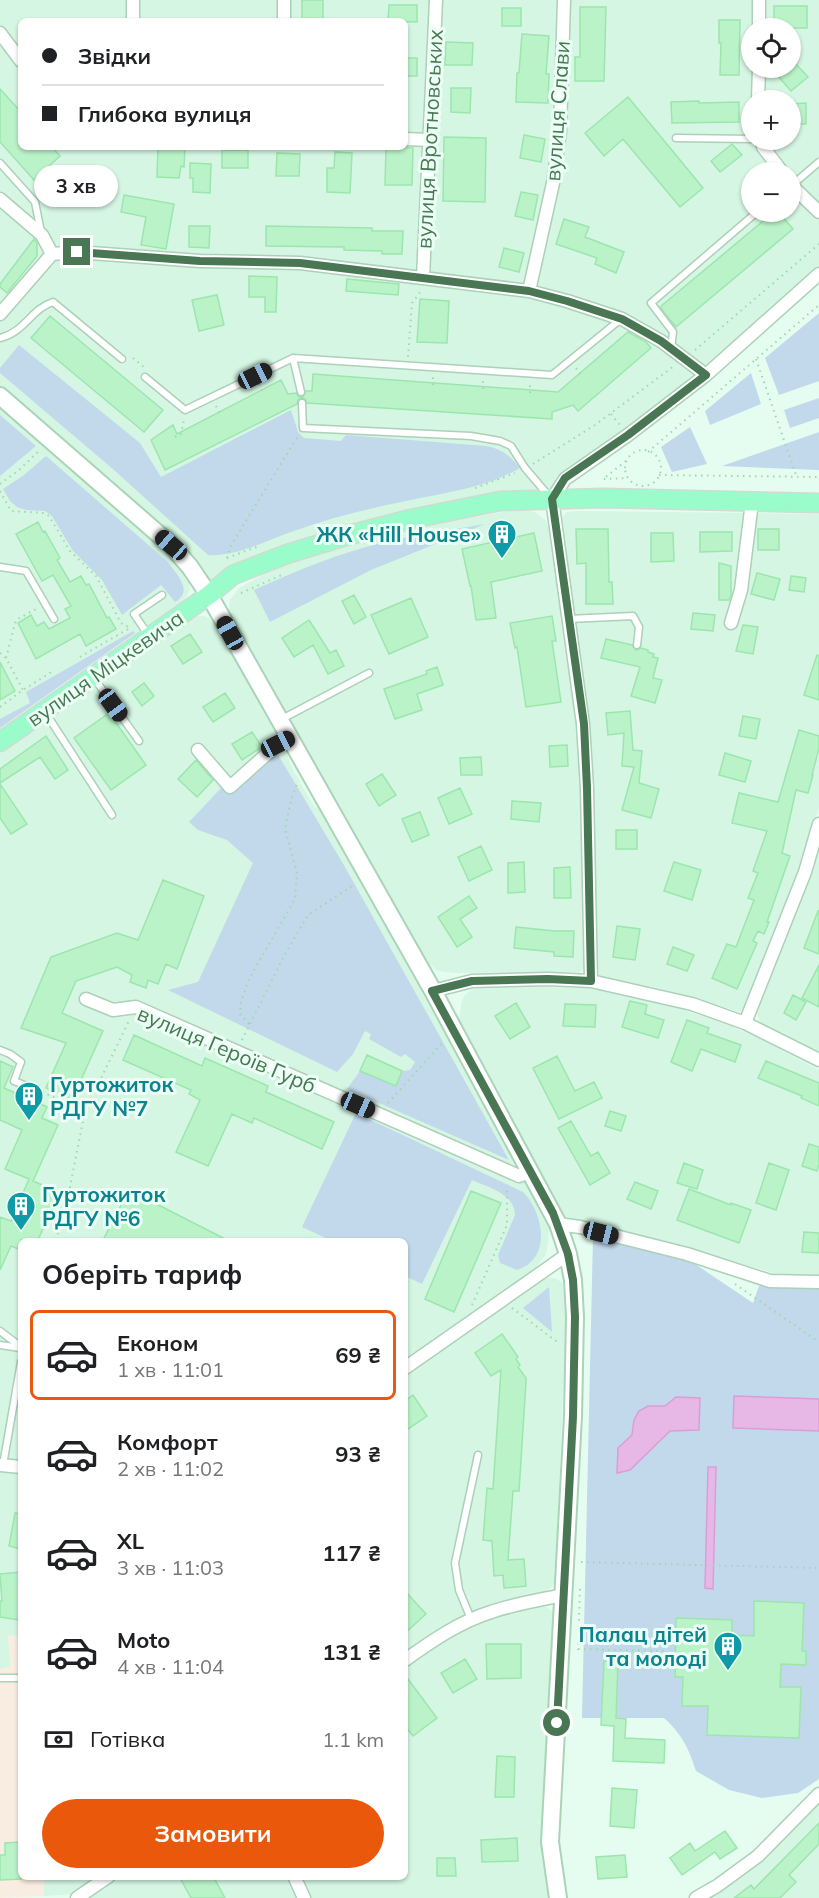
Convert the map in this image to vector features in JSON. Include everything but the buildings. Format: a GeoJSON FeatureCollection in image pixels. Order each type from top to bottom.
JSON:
{"type":"FeatureCollection","features":[{"type":"Feature","properties":{"kind":"main road","name":"вулиця Міцкевича"},"geometry":{"type":"LineString","coordinates":[[0,742],[209,595],[233,575],[257,564],[349,535],[411,519],[500,501],[603,498],[819,503]]}},
{"type":"Feature","properties":{"kind":"street"},"geometry":{"type":"LineString","coordinates":[[133,0],[133,18]]}},
{"type":"Feature","properties":{"kind":"street"},"geometry":{"type":"LineString","coordinates":[[284,0],[284,18]]}},
{"type":"Feature","properties":{"kind":"street","name":"вулиця Вротновських"},"geometry":{"type":"LineString","coordinates":[[423,277],[436,0]]}},
{"type":"Feature","properties":{"kind":"street","name":"вулиця Слави"},"geometry":{"type":"LineString","coordinates":[[529,291],[553,183],[559,142],[564,0]]}},
{"type":"Feature","properties":{"kind":"street"},"geometry":{"type":"LineString","coordinates":[[759,0],[759,18]]}},
{"type":"Feature","properties":{"kind":"street"},"geometry":{"type":"LineString","coordinates":[[0,33],[18,57]]}},
{"type":"Feature","properties":{"kind":"street"},"geometry":{"type":"LineString","coordinates":[[408,139],[429,140]]}},
{"type":"Feature","properties":{"kind":"street"},"geometry":{"type":"LineString","coordinates":[[765,150],[774,162]]}},
{"type":"Feature","properties":{"kind":"street"},"geometry":{"type":"LineString","coordinates":[[801,195],[819,212]]}},
{"type":"Feature","properties":{"kind":"street"},"geometry":{"type":"LineString","coordinates":[[0,199],[42,235],[52,254]]}},
{"type":"Feature","properties":{"kind":"street"},"geometry":{"type":"LineString","coordinates":[[0,314],[52,254],[77,252],[200,261],[300,263],[529,291],[567,301],[622,319],[661,341],[706,375]]}},
{"type":"Feature","properties":{"kind":"street"},"geometry":{"type":"LineString","coordinates":[[591,981],[584,724],[567,619],[552,499],[565,478],[628,435],[706,375],[819,274]]}},
{"type":"Feature","properties":{"kind":"street"},"geometry":{"type":"LineString","coordinates":[[0,396],[171,545],[190,567],[209,595],[432,991],[558,1224],[568,1254],[573,1280],[575,1317],[573,1416],[550,1842],[558,1898]]}},
{"type":"Feature","properties":{"kind":"street"},"geometry":{"type":"LineString","coordinates":[[731,623],[741,590],[752,502]]}},
{"type":"Feature","properties":{"kind":"street"},"geometry":{"type":"LineString","coordinates":[[198,750],[230,787],[278,744],[289,738]]}},
{"type":"Feature","properties":{"kind":"street"},"geometry":{"type":"LineString","coordinates":[[745,1023],[805,872],[819,824]]}},
{"type":"Feature","properties":{"kind":"street"},"geometry":{"type":"LineString","coordinates":[[432,991],[472,981],[548,979],[591,981],[692,1004],[745,1023],[819,1060]]}},
{"type":"Feature","properties":{"kind":"street","name":"вулиця Героїв Гурб"},"geometry":{"type":"LineString","coordinates":[[87,999],[113,1010],[136,1007],[519,1176],[531,1171]]}},
{"type":"Feature","properties":{"kind":"street"},"geometry":{"type":"LineString","coordinates":[[558,1224],[580,1227],[687,1254],[770,1281],[819,1282]]}},
{"type":"Feature","properties":{"kind":"street"},"geometry":{"type":"LineString","coordinates":[[408,1366],[568,1254]]}},
{"type":"Feature","properties":{"kind":"street"},"geometry":{"type":"LineString","coordinates":[[2,1465],[18,1467]]}},
{"type":"Feature","properties":{"kind":"street"},"geometry":{"type":"LineString","coordinates":[[408,1658],[434,1639],[491,1612],[564,1594]]}},
{"type":"Feature","properties":{"kind":"street"},"geometry":{"type":"LineString","coordinates":[[696,1898],[717,1886],[758,1856],[819,1794]]}},
{"type":"Feature","properties":{"kind":"street"},"geometry":{"type":"LineString","coordinates":[[77,1898],[103,1880]]}},
{"type":"Feature","properties":{"kind":"street"},"geometry":{"type":"LineString","coordinates":[[296,1880],[304,1898]]}},
{"type":"Feature","properties":{"kind":"lane"},"geometry":{"type":"LineString","coordinates":[[676,138],[741,139]]}},
{"type":"Feature","properties":{"kind":"lane"},"geometry":{"type":"LineString","coordinates":[[801,177],[819,162]]}},
{"type":"Feature","properties":{"kind":"lane"},"geometry":{"type":"LineString","coordinates":[[0,163],[35,202],[42,235]]}},
{"type":"Feature","properties":{"kind":"lane"},"geometry":{"type":"LineString","coordinates":[[671,349],[673,332],[651,303],[745,222]]}},
{"type":"Feature","properties":{"kind":"lane"},"geometry":{"type":"LineString","coordinates":[[0,338],[9,336],[23,327],[44,305],[53,302],[122,359]]}},
{"type":"Feature","properties":{"kind":"lane"},"geometry":{"type":"LineString","coordinates":[[145,377],[185,410],[293,358],[552,375],[622,319]]}},
{"type":"Feature","properties":{"kind":"lane"},"geometry":{"type":"LineString","coordinates":[[293,358],[301,392]]}},
{"type":"Feature","properties":{"kind":"lane"},"geometry":{"type":"LineString","coordinates":[[302,403],[303,428],[471,436],[500,441],[512,446],[525,468],[552,499]]}},
{"type":"Feature","properties":{"kind":"lane"},"geometry":{"type":"LineString","coordinates":[[0,567],[26,571],[54,619]]}},
{"type":"Feature","properties":{"kind":"lane"},"geometry":{"type":"LineString","coordinates":[[149,637],[134,614],[162,595]]}},
{"type":"Feature","properties":{"kind":"lane"},"geometry":{"type":"LineString","coordinates":[[567,619],[633,616],[639,627],[637,645]]}},
{"type":"Feature","properties":{"kind":"lane"},"geometry":{"type":"LineString","coordinates":[[279,720],[369,673]]}},
{"type":"Feature","properties":{"kind":"lane"},"geometry":{"type":"LineString","coordinates":[[94,677],[139,741]]}},
{"type":"Feature","properties":{"kind":"lane"},"geometry":{"type":"LineString","coordinates":[[45,711],[112,815]]}},
{"type":"Feature","properties":{"kind":"lane"},"geometry":{"type":"LineString","coordinates":[[0,1050],[21,1062],[14,1081],[34,1089]]}},
{"type":"Feature","properties":{"kind":"lane"},"geometry":{"type":"LineString","coordinates":[[0,1331],[18,1345]]}},
{"type":"Feature","properties":{"kind":"lane"},"geometry":{"type":"LineString","coordinates":[[0,1345],[18,1347]]}},
{"type":"Feature","properties":{"kind":"lane"},"geometry":{"type":"LineString","coordinates":[[2,1465],[18,1378]]}},
{"type":"Feature","properties":{"kind":"lane"},"geometry":{"type":"LineString","coordinates":[[472,1620],[459,1590],[455,1563],[478,1455]]}},
{"type":"Feature","properties":{"kind":"lane"},"geometry":{"type":"LineString","coordinates":[[0,1678],[18,1678]]}},
{"type":"Feature","properties":{"kind":"path"},"geometry":{"type":"LineString","coordinates":[[476,488],[508,477],[595,426],[684,358],[819,244]]}},
{"type":"Feature","properties":{"kind":"path"},"geometry":{"type":"LineString","coordinates":[[408,365],[412,303],[417,297]]}},
{"type":"Feature","properties":{"kind":"path"},"geometry":{"type":"LineString","coordinates":[[648,452],[819,305]]}},
{"type":"Feature","properties":{"kind":"path"},"geometry":{"type":"LineString","coordinates":[[122,359],[127,353],[149,372],[145,377]]}},
{"type":"Feature","properties":{"kind":"path"},"geometry":{"type":"LineString","coordinates":[[756,359],[797,476]]}},
{"type":"Feature","properties":{"kind":"path"},"geometry":{"type":"LineString","coordinates":[[175,437],[182,434],[185,410]]}},
{"type":"Feature","properties":{"kind":"path"},"geometry":{"type":"LineString","coordinates":[[265,544],[227,558],[230,546],[303,428]]}},
{"type":"Feature","properties":{"kind":"path"},"geometry":{"type":"LineString","coordinates":[[0,484],[40,450]]}},
{"type":"Feature","properties":{"kind":"path"},"geometry":{"type":"LineString","coordinates":[[641,451],[655,455],[660,462],[659,475],[653,483],[647,486],[638,485],[628,478],[603,479],[628,459],[641,451]]}},
{"type":"Feature","properties":{"kind":"path"},"geometry":{"type":"LineString","coordinates":[[628,459],[625,467],[628,478]]}},
{"type":"Feature","properties":{"kind":"path"},"geometry":{"type":"LineString","coordinates":[[659,475],[819,477]]}},
{"type":"Feature","properties":{"kind":"path"},"geometry":{"type":"LineString","coordinates":[[0,491],[11,511],[44,513],[49,516],[70,551],[96,576],[121,623],[130,628],[80,657]]}},
{"type":"Feature","properties":{"kind":"path"},"geometry":{"type":"LineString","coordinates":[[241,593],[284,574]]}},
{"type":"Feature","properties":{"kind":"path"},"geometry":{"type":"LineString","coordinates":[[6,658],[16,620],[30,612]]}},
{"type":"Feature","properties":{"kind":"path"},"geometry":{"type":"LineString","coordinates":[[0,653],[6,658],[22,690]]}},
{"type":"Feature","properties":{"kind":"path"},"geometry":{"type":"LineString","coordinates":[[0,707],[53,671]]}},
{"type":"Feature","properties":{"kind":"path"},"geometry":{"type":"LineString","coordinates":[[249,1024],[240,1014],[241,1002],[249,979],[295,899],[297,873],[285,830],[291,800],[298,783]]}},
{"type":"Feature","properties":{"kind":"path"},"geometry":{"type":"LineString","coordinates":[[237,1051],[284,956],[308,915],[356,883]]}},
{"type":"Feature","properties":{"kind":"path"},"geometry":{"type":"LineString","coordinates":[[57,1238],[68,1197],[85,1111],[136,1007]]}},
{"type":"Feature","properties":{"kind":"path"},"geometry":{"type":"LineString","coordinates":[[379,1114],[445,1040]]}},
{"type":"Feature","properties":{"kind":"path"},"geometry":{"type":"LineString","coordinates":[[34,1089],[85,1111]]}},
{"type":"Feature","properties":{"kind":"path"},"geometry":{"type":"LineString","coordinates":[[470,1310],[507,1225],[507,1171]]}},
{"type":"Feature","properties":{"kind":"path"},"geometry":{"type":"LineString","coordinates":[[732,1283],[819,1342]]}},
{"type":"Feature","properties":{"kind":"path"},"geometry":{"type":"LineString","coordinates":[[509,1306],[563,1346]]}},
{"type":"Feature","properties":{"kind":"path"},"geometry":{"type":"LineString","coordinates":[[581,1572],[581,1561],[819,1568]]}},
{"type":"Feature","properties":{"kind":"path"},"geometry":{"type":"LineString","coordinates":[[581,1583],[578,1649],[668,1651]]}},
{"type":"Feature","properties":{"kind":"shaded area"},"geometry":{"type":"Polygon","coordinates":[[[0,0],[819,0],[819,274],[706,375],[565,478],[552,499],[349,535],[209,595],[190,567],[0,396],[0,0]]]}},
{"type":"Feature","properties":{"kind":"shaded area"},"geometry":{"type":"Polygon","coordinates":[[[819,313],[819,381],[779,395],[765,358],[819,313]]]}},
{"type":"Feature","properties":{"kind":"shaded area"},"geometry":{"type":"Polygon","coordinates":[[[19,345],[140,443],[161,477],[291,410],[298,432],[304,438],[341,441],[346,435],[486,446],[505,453],[520,468],[479,485],[348,514],[240,551],[208,555],[114,470],[0,373],[0,368],[19,345]]]}},
{"type":"Feature","properties":{"kind":"shaded area"},"geometry":{"type":"Polygon","coordinates":[[[751,373],[761,404],[710,425],[705,411],[751,373]]]}},
{"type":"Feature","properties":{"kind":"shaded area"},"geometry":{"type":"Polygon","coordinates":[[[819,398],[819,418],[790,428],[784,410],[819,398]]]}},
{"type":"Feature","properties":{"kind":"shaded area"},"geometry":{"type":"Polygon","coordinates":[[[0,406],[170,557],[186,576],[190,590],[186,598],[136,636],[0,733],[0,406]]]}},
{"type":"Feature","properties":{"kind":"shaded area"},"geometry":{"type":"Polygon","coordinates":[[[0,415],[36,446],[0,476],[0,415]]]}},
{"type":"Feature","properties":{"kind":"shaded area"},"geometry":{"type":"Polygon","coordinates":[[[690,427],[707,464],[672,472],[661,447],[690,427]]]}},
{"type":"Feature","properties":{"kind":"shaded area"},"geometry":{"type":"Polygon","coordinates":[[[819,432],[819,470],[722,466],[819,432]]]}},
{"type":"Feature","properties":{"kind":"shaded area"},"geometry":{"type":"Polygon","coordinates":[[[46,456],[168,562],[184,588],[181,598],[175,602],[161,585],[122,615],[102,580],[73,551],[52,516],[45,511],[17,507],[10,501],[3,489],[46,456]]]}},
{"type":"Feature","properties":{"kind":"shaded area"},"geometry":{"type":"Polygon","coordinates":[[[518,509],[535,512],[546,521],[549,529],[579,730],[584,967],[580,972],[457,973],[438,971],[427,962],[229,613],[230,600],[239,588],[288,564],[415,528],[518,509]]]}},
{"type":"Feature","properties":{"kind":"shaded area"},"geometry":{"type":"Polygon","coordinates":[[[567,512],[819,514],[819,807],[801,867],[747,1004],[740,1012],[658,988],[600,976],[596,969],[590,730],[560,526],[562,517],[567,512]]]}},
{"type":"Feature","properties":{"kind":"shaded area"},"geometry":{"type":"Polygon","coordinates":[[[485,524],[371,570],[270,622],[254,590],[318,563],[368,546],[485,524]]]}},
{"type":"Feature","properties":{"kind":"shaded area"},"geometry":{"type":"Polygon","coordinates":[[[194,616],[209,618],[287,753],[291,766],[313,805],[320,810],[538,1204],[549,1228],[546,1254],[536,1268],[408,1359],[408,1238],[18,1238],[18,1461],[0,1459],[0,753],[194,616]]]}},
{"type":"Feature","properties":{"kind":"shaded area"},"geometry":{"type":"Polygon","coordinates":[[[133,631],[135,633],[0,728],[0,719],[30,703],[26,692],[133,631]]]}},
{"type":"Feature","properties":{"kind":"shaded area"},"geometry":{"type":"Polygon","coordinates":[[[273,752],[277,753],[345,867],[509,1160],[347,1089],[360,1071],[396,1086],[402,1071],[410,1070],[415,1062],[405,1054],[401,1057],[369,1039],[371,1034],[365,1031],[353,1054],[337,1072],[168,990],[198,982],[253,863],[227,840],[198,830],[189,822],[222,787],[229,792],[273,752]]]}},
{"type":"Feature","properties":{"kind":"shaded area"},"geometry":{"type":"Polygon","coordinates":[[[819,841],[819,1052],[761,1023],[757,1015],[757,1008],[819,841]]]}},
{"type":"Feature","properties":{"kind":"shaded area"},"geometry":{"type":"Polygon","coordinates":[[[588,988],[681,1009],[731,1026],[819,1070],[819,1279],[774,1276],[771,1272],[568,1218],[564,1215],[459,1020],[462,1000],[473,989],[588,988]]]}},
{"type":"Feature","properties":{"kind":"shaded area"},"geometry":{"type":"Polygon","coordinates":[[[356,1113],[523,1192],[536,1212],[541,1235],[536,1256],[528,1264],[517,1270],[500,1263],[498,1255],[515,1215],[514,1208],[511,1202],[499,1192],[472,1180],[422,1284],[408,1277],[408,1238],[326,1238],[302,1227],[356,1113]]]}},
{"type":"Feature","properties":{"kind":"shaded area"},"geometry":{"type":"Polygon","coordinates":[[[593,1237],[689,1260],[753,1303],[759,1286],[819,1286],[819,1779],[798,1793],[762,1798],[729,1790],[696,1771],[684,1742],[664,1718],[582,1718],[593,1237]]]}},
{"type":"Feature","properties":{"kind":"shaded area"},"geometry":{"type":"Polygon","coordinates":[[[555,1278],[563,1285],[566,1326],[555,1582],[550,1589],[544,1592],[485,1606],[463,1616],[426,1636],[408,1650],[408,1374],[542,1280],[555,1278]]]}},
{"type":"Feature","properties":{"kind":"shaded area"},"geometry":{"type":"Polygon","coordinates":[[[549,1287],[552,1332],[523,1308],[549,1287]]]}},
{"type":"Feature","properties":{"kind":"shaded area"},"geometry":{"type":"Polygon","coordinates":[[[734,1396],[819,1399],[819,1431],[733,1428],[734,1396]]]}},
{"type":"Feature","properties":{"kind":"shaded area"},"geometry":{"type":"Polygon","coordinates":[[[676,1397],[700,1398],[699,1430],[670,1431],[630,1470],[617,1473],[618,1448],[632,1435],[634,1420],[639,1411],[648,1406],[665,1406],[676,1397]]]}},
{"type":"Feature","properties":{"kind":"shaded area"},"geometry":{"type":"Polygon","coordinates":[[[708,1467],[716,1467],[713,1589],[705,1588],[708,1467]]]}},
{"type":"Feature","properties":{"kind":"shaded area"},"geometry":{"type":"Polygon","coordinates":[[[0,1472],[18,1474],[18,1635],[8,1636],[11,1667],[0,1669],[0,1472]]]}},
{"type":"Feature","properties":{"kind":"shaded area"},"geometry":{"type":"Polygon","coordinates":[[[540,1606],[547,1607],[553,1612],[545,1857],[550,1898],[309,1898],[301,1880],[408,1880],[408,1666],[439,1643],[483,1622],[540,1606]]]}},
{"type":"Feature","properties":{"kind":"shaded area"},"geometry":{"type":"Polygon","coordinates":[[[18,1635],[18,1880],[43,1880],[44,1896],[0,1898],[0,1669],[11,1666],[8,1636],[18,1635]]]}},
{"type":"Feature","properties":{"kind":"shaded area"},"geometry":{"type":"Polygon","coordinates":[[[819,1801],[819,1898],[704,1898],[819,1801]]]}},
{"type":"Feature","properties":{"kind":"shaded area"},"geometry":{"type":"Polygon","coordinates":[[[43,1880],[93,1880],[72,1894],[44,1896],[43,1880]]]}},
{"type":"Feature","properties":{"kind":"shaded area"},"geometry":{"type":"Polygon","coordinates":[[[114,1880],[291,1880],[300,1898],[89,1898],[114,1880]]]}},
{"type":"Feature","properties":{"kind":"place","name":"ЖК «Hill House»"},"geometry":{"type":"Point","coordinates":[502,560]}},
{"type":"Feature","properties":{"kind":"place","name":"Гуртожиток РДГУ №7"},"geometry":{"type":"Point","coordinates":[29,1122]}},
{"type":"Feature","properties":{"kind":"place","name":"Гуртожиток РДГУ №6"},"geometry":{"type":"Point","coordinates":[21,1232]}},
{"type":"Feature","properties":{"kind":"place","name":"Палац дітей та молоді"},"geometry":{"type":"Point","coordinates":[728,1672]}},
{"type":"Feature","properties":{"kind":"route"},"geometry":{"type":"LineString","coordinates":[[77,252],[200,261],[300,263],[529,291],[622,319],[661,341],[706,375],[628,435],[565,478],[552,499],[564,598],[584,724],[591,981],[548,979],[472,981],[432,991],[553,1213],[568,1254],[573,1280],[575,1317],[573,1416],[557,1723]]}}]}
